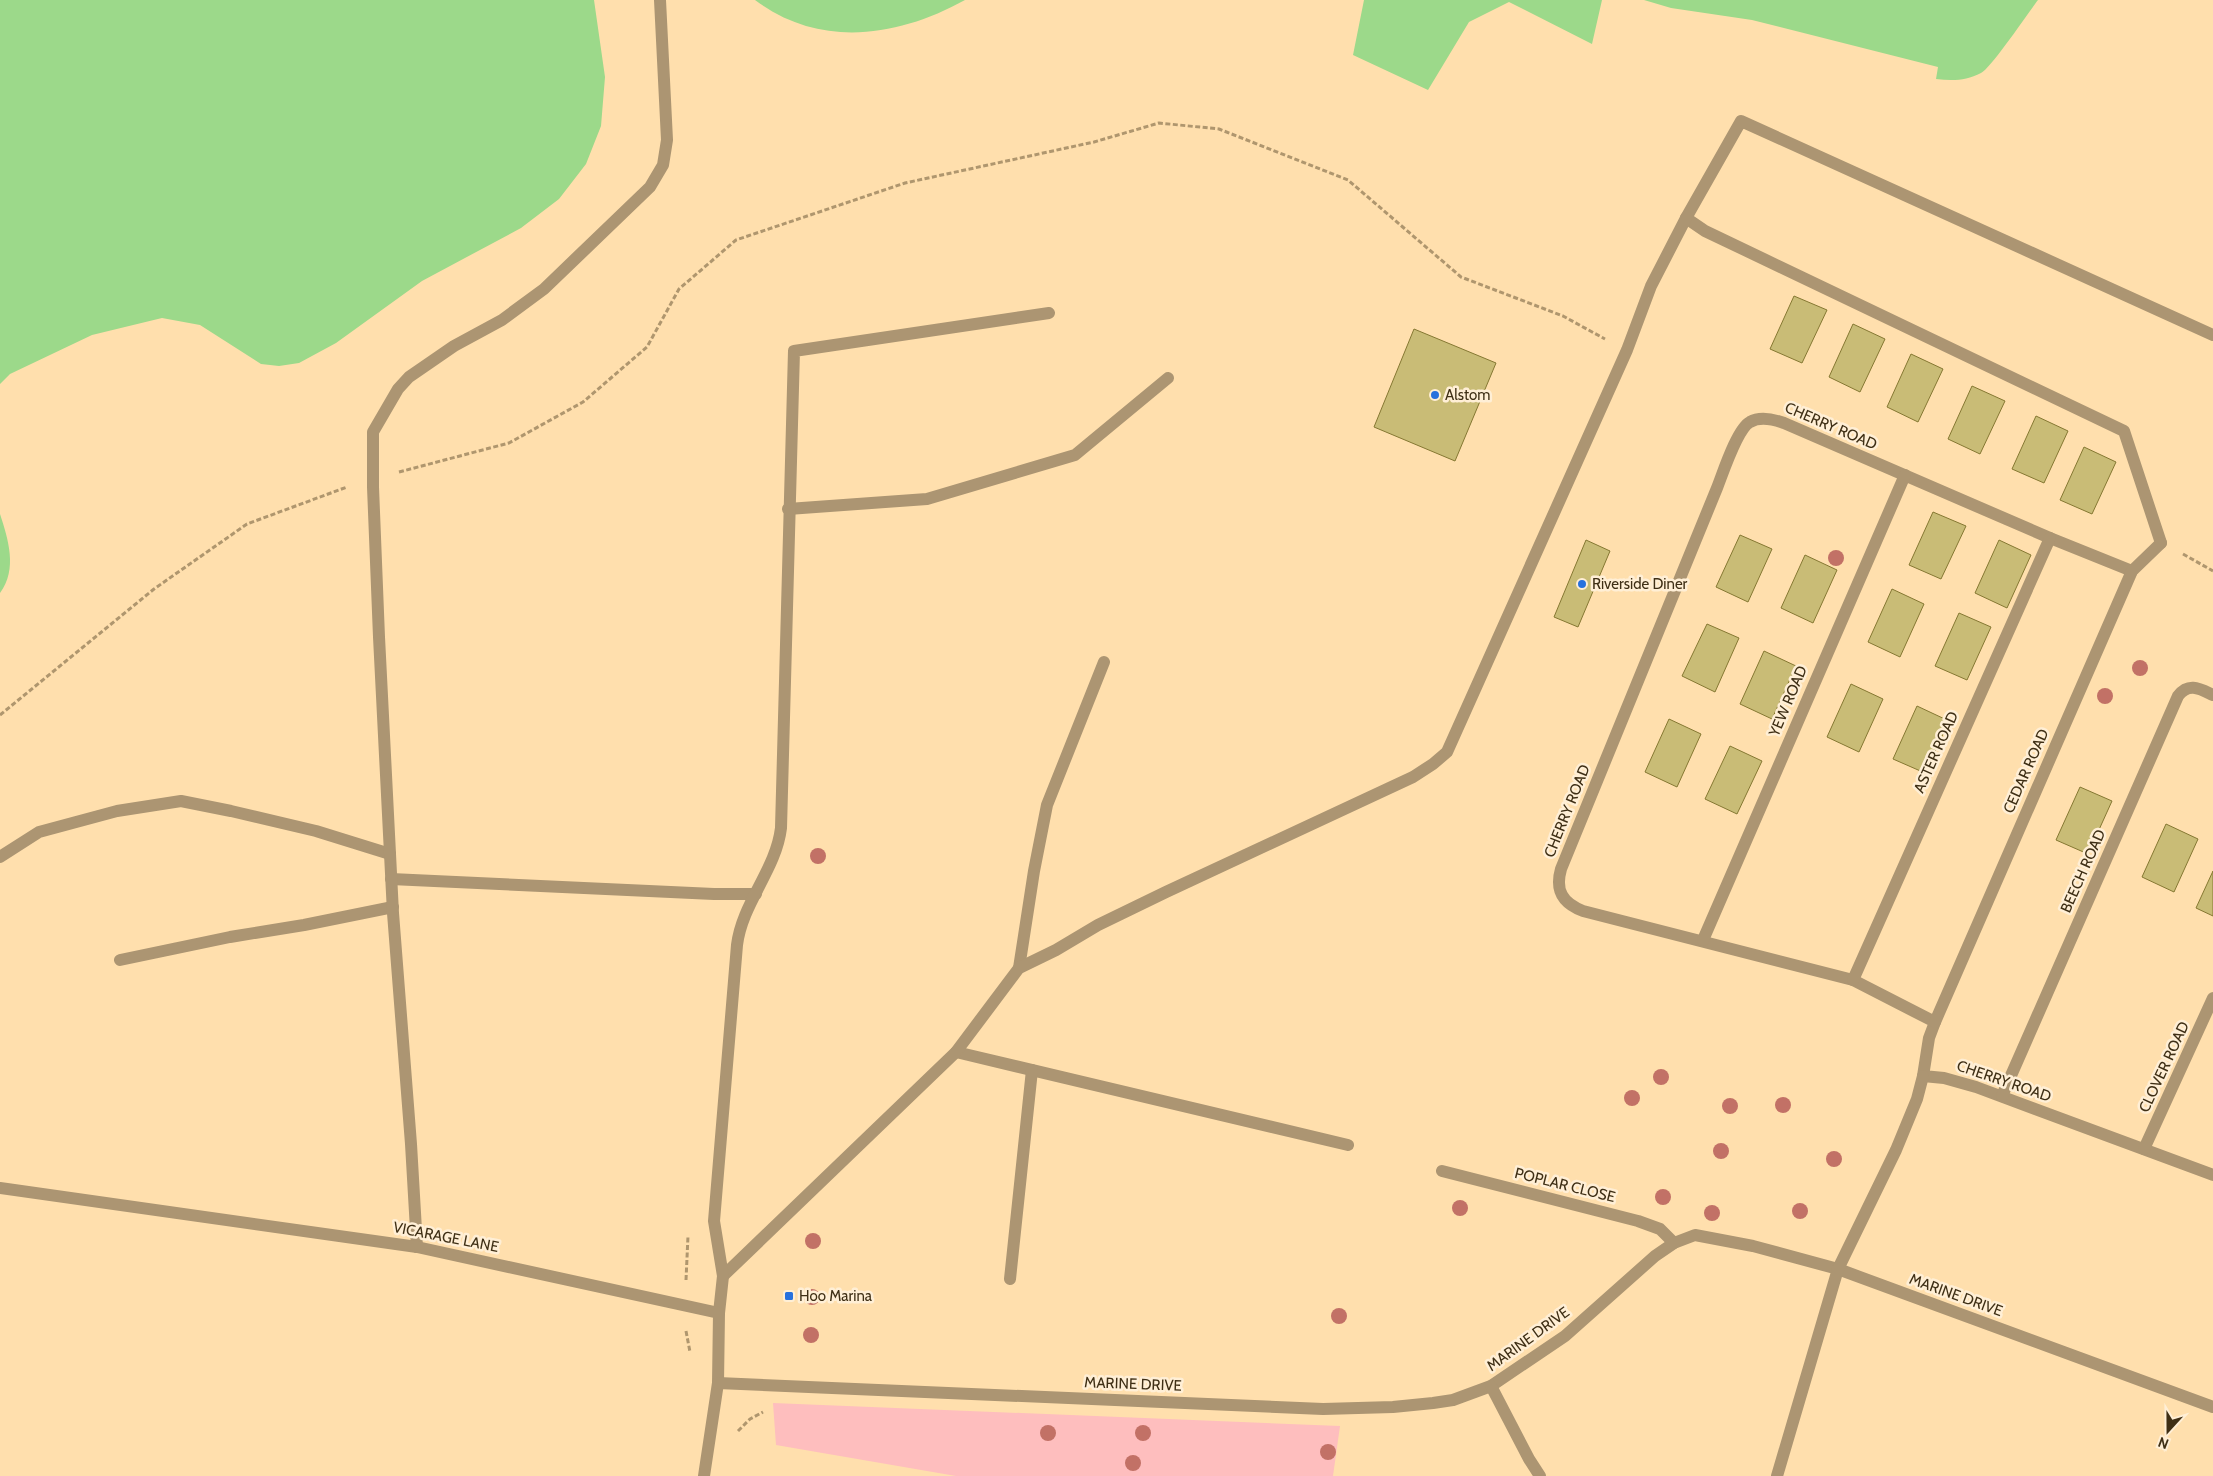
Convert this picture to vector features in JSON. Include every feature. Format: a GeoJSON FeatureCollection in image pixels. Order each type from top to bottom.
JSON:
{"type":"FeatureCollection","features":[{"type":"Feature","properties":{"kind":"street"},"geometry":{"type":"LineString","coordinates":[[417,1246],[391,879],[376,580],[373,432],[398,389],[409,377],[454,346],[502,320],[544,289],[650,188],[663,165],[667,140],[660,0]]}},
{"type":"Feature","properties":{"kind":"street"},"geometry":{"type":"LineString","coordinates":[[1019,968],[1046,956],[1098,925],[1413,777],[1447,752],[1627,350],[1651,286],[1686,218],[1741,121],[2213,335]]}},
{"type":"Feature","properties":{"kind":"street"},"geometry":{"type":"LineString","coordinates":[[1686,218],[1704,231],[2124,431],[2161,543]]}},
{"type":"Feature","properties":{"kind":"street"},"geometry":{"type":"LineString","coordinates":[[704,1476],[718,1383],[719,1313],[723,1276],[714,1221],[736,955],[740,929],[776,854],[781,828],[788,509],[794,351],[1049,313]]}},
{"type":"Feature","properties":{"kind":"street"},"geometry":{"type":"LineString","coordinates":[[788,509],[927,499],[1075,455],[1168,378]]}},
{"type":"Feature","properties":{"kind":"street","name":"CHERRY ROAD"},"geometry":{"type":"LineString","coordinates":[[1935,1022],[1853,980],[1582,910],[1568,904],[1558,886],[1561,869],[1741,431],[1746,424],[1758,418],[1774,419],[2050,538],[2132,570]]}},
{"type":"Feature","properties":{"kind":"street","name":"YEW ROAD"},"geometry":{"type":"LineString","coordinates":[[1702,940],[1904,475]]}},
{"type":"Feature","properties":{"kind":"street","name":"ASTER ROAD"},"geometry":{"type":"LineString","coordinates":[[1853,980],[2050,538]]}},
{"type":"Feature","properties":{"kind":"street","name":"CEDAR ROAD"},"geometry":{"type":"LineString","coordinates":[[1935,1022],[2132,570],[2161,543]]}},
{"type":"Feature","properties":{"kind":"street"},"geometry":{"type":"LineString","coordinates":[[723,1276],[956,1052],[1019,968],[1046,805],[1104,662]]}},
{"type":"Feature","properties":{"kind":"street","name":"BEECH ROAD"},"geometry":{"type":"LineString","coordinates":[[2002,1096],[2178,696],[2185,688],[2195,687],[2213,695]]}},
{"type":"Feature","properties":{"kind":"street"},"geometry":{"type":"LineString","coordinates":[[0,856],[39,832],[117,811],[181,802],[231,811],[316,832],[390,854]]}},
{"type":"Feature","properties":{"kind":"street"},"geometry":{"type":"LineString","coordinates":[[391,879],[714,894],[756,894]]}},
{"type":"Feature","properties":{"kind":"street"},"geometry":{"type":"LineString","coordinates":[[120,960],[393,906]]}},
{"type":"Feature","properties":{"kind":"street","name":"CLOVER ROAD"},"geometry":{"type":"LineString","coordinates":[[2144,1149],[2213,998]]}},
{"type":"Feature","properties":{"kind":"street"},"geometry":{"type":"LineString","coordinates":[[1778,1476],[1838,1269],[1896,1150],[1917,1098],[1923,1076],[1929,1038],[1935,1022]]}},
{"type":"Feature","properties":{"kind":"street"},"geometry":{"type":"LineString","coordinates":[[956,1052],[1348,1145]]}},
{"type":"Feature","properties":{"kind":"street"},"geometry":{"type":"LineString","coordinates":[[1010,1279],[1032,1070]]}},
{"type":"Feature","properties":{"kind":"street","name":"CHERRY ROAD"},"geometry":{"type":"LineString","coordinates":[[1923,1076],[1956,1081],[2002,1096],[2213,1176]]}},
{"type":"Feature","properties":{"kind":"street","name":"POPLAR CLOSE"},"geometry":{"type":"LineString","coordinates":[[1442,1171],[1638,1222],[1660,1229],[1674,1243]]}},
{"type":"Feature","properties":{"kind":"street","name":"VICARAGE LANE"},"geometry":{"type":"LineString","coordinates":[[0,1188],[417,1246],[719,1313]]}},
{"type":"Feature","properties":{"kind":"street","name":"MARINE DRIVE"},"geometry":{"type":"LineString","coordinates":[[718,1383],[1323,1409],[1394,1407],[1453,1400],[1491,1386],[1566,1336],[1638,1270],[1674,1243],[1684,1238],[1699,1235],[1753,1246],[1838,1269],[2213,1407]]}},
{"type":"Feature","properties":{"kind":"street"},"geometry":{"type":"LineString","coordinates":[[1491,1386],[1529,1459],[1540,1476]]}},
{"type":"Feature","properties":{"kind":"path"},"geometry":{"type":"LineString","coordinates":[[2161,543],[2213,571]]}},
{"type":"Feature","properties":{"kind":"path"},"geometry":{"type":"LineString","coordinates":[[736,1434],[750,1419],[767,1410]]}},
{"type":"Feature","properties":{"kind":"shaded area"},"geometry":{"type":"Polygon","coordinates":[[[0,0],[594,0],[605,77],[601,126],[586,164],[559,199],[521,228],[422,281],[336,343],[299,363],[279,366],[261,364],[200,325],[162,318],[92,335],[10,374],[0,384],[0,0]]]}},
{"type":"Feature","properties":{"kind":"shaded area"},"geometry":{"type":"Polygon","coordinates":[[[755,0],[965,0],[939,13],[913,22],[886,29],[859,32],[832,31],[806,26],[780,16],[755,0]]]}},
{"type":"Feature","properties":{"kind":"shaded area"},"geometry":{"type":"Polygon","coordinates":[[[1364,0],[1602,0],[1592,44],[1509,2],[1469,22],[1428,90],[1353,55],[1364,0]]]}},
{"type":"Feature","properties":{"kind":"shaded area"},"geometry":{"type":"Polygon","coordinates":[[[1644,0],[2038,0],[1986,69],[1970,78],[1953,80],[1936,79],[1938,67],[1752,20],[1671,8],[1644,0]]]}},
{"type":"Feature","properties":{"kind":"shaded area"},"geometry":{"type":"Polygon","coordinates":[[[0,514],[10,554],[10,564],[9,574],[0,593],[0,514]]]}},
{"type":"Feature","properties":{"kind":"shaded area"},"geometry":{"type":"Polygon","coordinates":[[[773,1403],[1340,1426],[1333,1476],[956,1476],[776,1445],[773,1403]]]}},
{"type":"Feature","properties":{"kind":"building"},"geometry":{"type":"Polygon","coordinates":[[[1794,296],[1827,310],[1802,363],[1770,349],[1794,296]]]}},
{"type":"Feature","properties":{"kind":"building"},"geometry":{"type":"Polygon","coordinates":[[[1853,324],[1885,339],[1860,392],[1829,377],[1853,324]]]}},
{"type":"Feature","properties":{"kind":"building","name":"Alstom"},"geometry":{"type":"Polygon","coordinates":[[[1414,329],[1496,363],[1455,461],[1374,427],[1414,329]]]}},
{"type":"Feature","properties":{"kind":"building"},"geometry":{"type":"Polygon","coordinates":[[[1911,354],[1943,369],[1918,422],[1887,407],[1911,354]]]}},
{"type":"Feature","properties":{"kind":"building"},"geometry":{"type":"Polygon","coordinates":[[[1972,386],[2005,401],[1980,454],[1948,439],[1972,386]]]}},
{"type":"Feature","properties":{"kind":"building"},"geometry":{"type":"Polygon","coordinates":[[[2036,416],[2068,431],[2044,483],[2012,469],[2036,416]]]}},
{"type":"Feature","properties":{"kind":"building"},"geometry":{"type":"Polygon","coordinates":[[[2084,447],[2116,462],[2092,514],[2060,500],[2084,447]]]}},
{"type":"Feature","properties":{"kind":"building"},"geometry":{"type":"Polygon","coordinates":[[[1933,512],[1966,526],[1941,579],[1909,565],[1933,512]]]}},
{"type":"Feature","properties":{"kind":"building"},"geometry":{"type":"Polygon","coordinates":[[[1740,535],[1772,549],[1748,602],[1716,587],[1740,535]]]}},
{"type":"Feature","properties":{"kind":"building","name":"Riverside Diner"},"geometry":{"type":"Polygon","coordinates":[[[1586,540],[1610,551],[1578,627],[1554,617],[1586,540]]]}},
{"type":"Feature","properties":{"kind":"building"},"geometry":{"type":"Polygon","coordinates":[[[1999,540],[2031,555],[2007,608],[1975,593],[1999,540]]]}},
{"type":"Feature","properties":{"kind":"building"},"geometry":{"type":"Polygon","coordinates":[[[1805,555],[1837,570],[1813,623],[1781,608],[1805,555]]]}},
{"type":"Feature","properties":{"kind":"building"},"geometry":{"type":"Polygon","coordinates":[[[1892,589],[1924,604],[1900,657],[1868,642],[1892,589]]]}},
{"type":"Feature","properties":{"kind":"building"},"geometry":{"type":"Polygon","coordinates":[[[1959,613],[1991,627],[1967,680],[1935,666],[1959,613]]]}},
{"type":"Feature","properties":{"kind":"building"},"geometry":{"type":"Polygon","coordinates":[[[1707,624],[1739,638],[1715,692],[1682,676],[1707,624]]]}},
{"type":"Feature","properties":{"kind":"building"},"geometry":{"type":"Polygon","coordinates":[[[1764,651],[1796,666],[1772,719],[1740,704],[1764,651]]]}},
{"type":"Feature","properties":{"kind":"building"},"geometry":{"type":"Polygon","coordinates":[[[1851,684],[1883,699],[1859,752],[1827,737],[1851,684]]]}},
{"type":"Feature","properties":{"kind":"building"},"geometry":{"type":"Polygon","coordinates":[[[1917,706],[1949,721],[1925,773],[1893,759],[1917,706]]]}},
{"type":"Feature","properties":{"kind":"building"},"geometry":{"type":"Polygon","coordinates":[[[1669,719],[1701,734],[1677,787],[1645,772],[1669,719]]]}},
{"type":"Feature","properties":{"kind":"building"},"geometry":{"type":"Polygon","coordinates":[[[1730,746],[1762,761],[1737,814],[1705,799],[1730,746]]]}},
{"type":"Feature","properties":{"kind":"building"},"geometry":{"type":"Polygon","coordinates":[[[2080,787],[2112,801],[2088,854],[2056,840],[2080,787]]]}},
{"type":"Feature","properties":{"kind":"building"},"geometry":{"type":"Polygon","coordinates":[[[2166,824],[2198,839],[2174,892],[2142,877],[2166,824]]]}},
{"type":"Feature","properties":{"kind":"building"},"geometry":{"type":"Polygon","coordinates":[[[2213,871],[2213,916],[2196,908],[2213,871]]]}},
{"type":"Feature","properties":{"kind":"place","name":"Alstom"},"geometry":{"type":"Point","coordinates":[1435,395]}},
{"type":"Feature","properties":{"kind":"place","name":"Riverside Diner"},"geometry":{"type":"Point","coordinates":[1582,584]}},
{"type":"Feature","properties":{"kind":"place","name":"Hoo Marina"},"geometry":{"type":"Point","coordinates":[789,1296]}}]}
